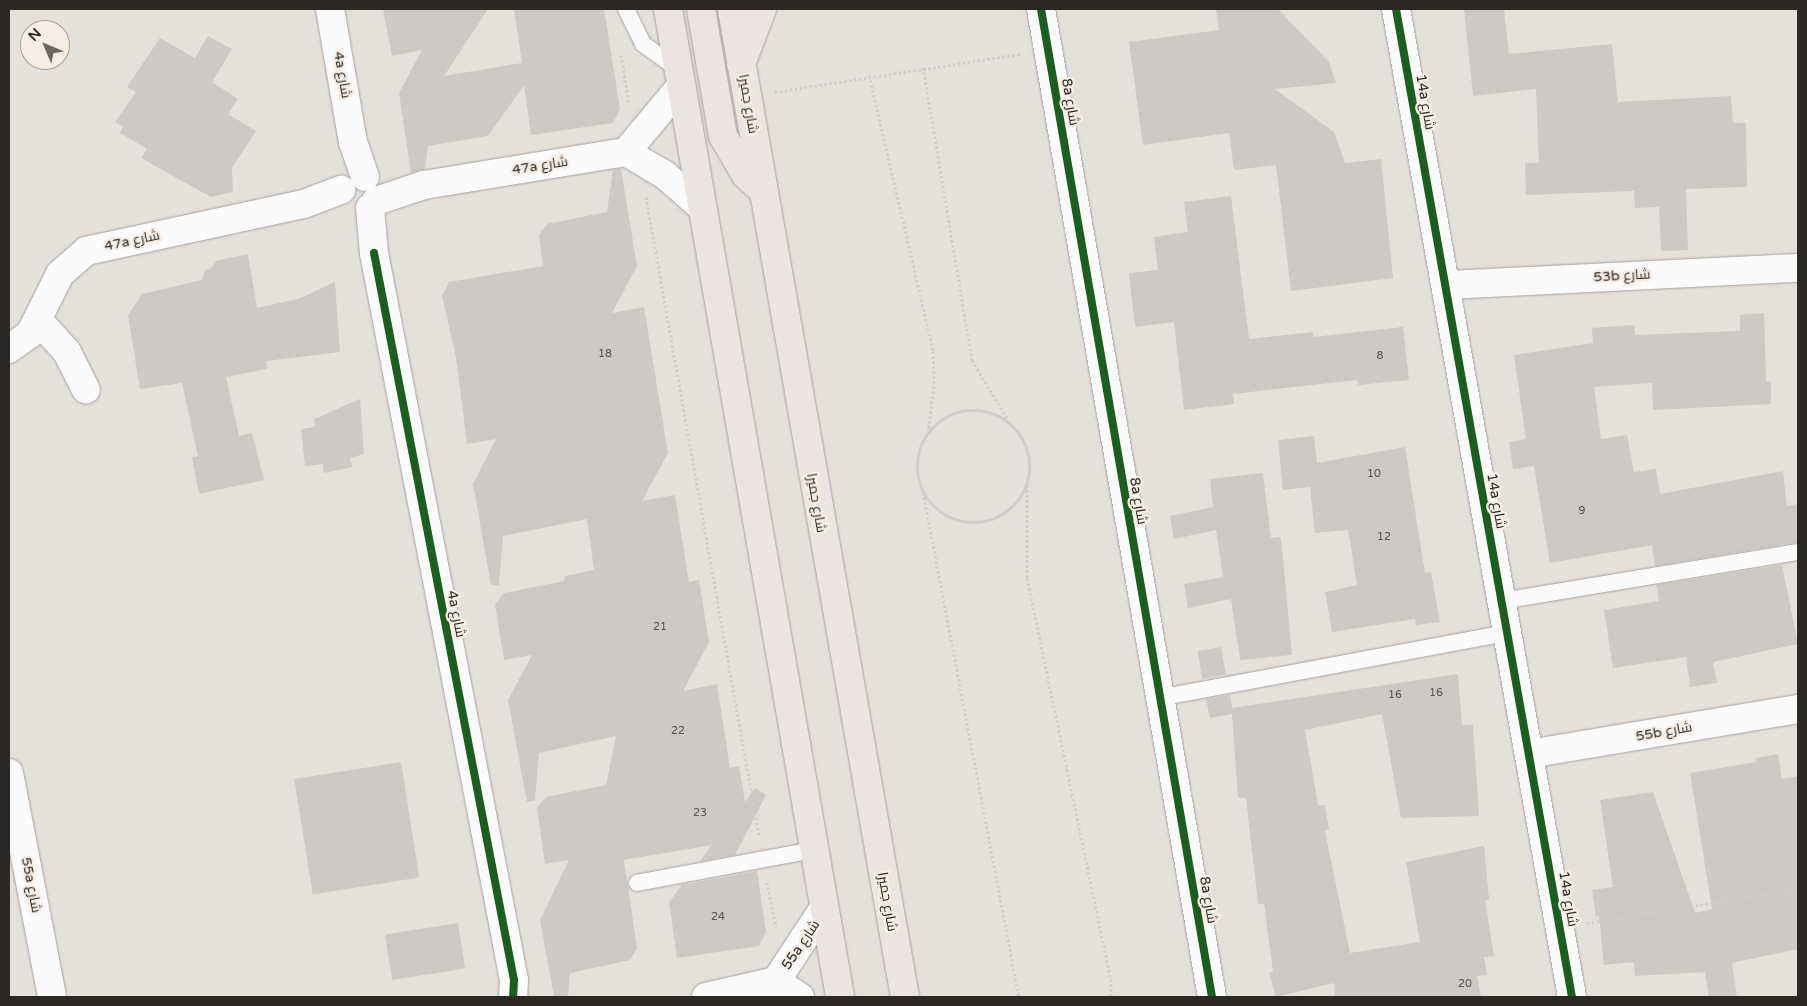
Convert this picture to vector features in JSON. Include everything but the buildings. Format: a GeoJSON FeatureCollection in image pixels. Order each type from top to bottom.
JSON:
{"type":"FeatureCollection","features":[{"type":"Feature","properties":{"kind":"main road"},"geometry":{"type":"LineString","coordinates":[[668,9],[699,205],[840,997]]}},
{"type":"Feature","properties":{"kind":"main road"},"geometry":{"type":"LineString","coordinates":[[701,9],[723,136],[746,175],[763,191]]}},
{"type":"Feature","properties":{"kind":"main road","name":"شارع جميرا"},"geometry":{"type":"LineString","coordinates":[[732,9],[905,997]]}},
{"type":"Feature","properties":{"kind":"main road"},"geometry":{"type":"LineString","coordinates":[[741,64],[762,9]]}},
{"type":"Feature","properties":{"kind":"street","name":"4a شارع"},"geometry":{"type":"LineString","coordinates":[[330,9],[353,142],[359,195],[374,253],[516,991]]}},
{"type":"Feature","properties":{"kind":"street","name":"8a شارع"},"geometry":{"type":"LineString","coordinates":[[1041,9],[1212,997]]}},
{"type":"Feature","properties":{"kind":"street","name":"14a شارع"},"geometry":{"type":"LineString","coordinates":[[1396,9],[1572,997]]}},
{"type":"Feature","properties":{"kind":"street"},"geometry":{"type":"LineString","coordinates":[[679,77],[626,152],[665,175],[699,205]]}},
{"type":"Feature","properties":{"kind":"street","name":"47a شارع"},"geometry":{"type":"LineString","coordinates":[[9,349],[30,334],[39,321],[60,274],[86,251],[304,204],[626,152]]}},
{"type":"Feature","properties":{"kind":"street","name":"53b شارع"},"geometry":{"type":"LineString","coordinates":[[1446,285],[1798,268]]}},
{"type":"Feature","properties":{"kind":"street"},"geometry":{"type":"LineString","coordinates":[[39,321],[67,352],[86,390]]}},
{"type":"Feature","properties":{"kind":"street","name":"55b شارع"},"geometry":{"type":"LineString","coordinates":[[1529,754],[1798,709]]}},
{"type":"Feature","properties":{"kind":"street","name":"55a شارع"},"geometry":{"type":"LineString","coordinates":[[9,773],[14,829],[52,997]]}},
{"type":"Feature","properties":{"kind":"street","name":"55a شارع"},"geometry":{"type":"LineString","coordinates":[[706,997],[776,981],[824,908]]}},
{"type":"Feature","properties":{"kind":"street","name":"55a شارع"},"geometry":{"type":"LineString","coordinates":[[776,981],[800,997]]}},
{"type":"Feature","properties":{"kind":"lane"},"geometry":{"type":"LineString","coordinates":[[626,9],[643,44],[679,77]]}},
{"type":"Feature","properties":{"kind":"lane"},"geometry":{"type":"LineString","coordinates":[[1501,601],[1798,552]]}},
{"type":"Feature","properties":{"kind":"lane"},"geometry":{"type":"LineString","coordinates":[[1159,698],[1507,633]]}},
{"type":"Feature","properties":{"kind":"lane"},"geometry":{"type":"LineString","coordinates":[[637,883],[814,850]]}},
{"type":"Feature","properties":{"kind":"path"},"geometry":{"type":"LineString","coordinates":[[620,47],[631,113]]}},
{"type":"Feature","properties":{"kind":"path"},"geometry":{"type":"LineString","coordinates":[[747,97],[870,74],[1048,50]]}},
{"type":"Feature","properties":{"kind":"path"},"geometry":{"type":"LineString","coordinates":[[923,67],[972,360],[1008,420],[1024,438],[1030,461],[1026,485],[1027,578],[1111,979],[1110,997]]}},
{"type":"Feature","properties":{"kind":"path"},"geometry":{"type":"LineString","coordinates":[[870,74],[933,350],[934,377],[928,432],[918,458],[922,492],[1019,997]]}},
{"type":"Feature","properties":{"kind":"path"},"geometry":{"type":"LineString","coordinates":[[644,187],[776,930]]}},
{"type":"Feature","properties":{"kind":"path"},"geometry":{"type":"LineString","coordinates":[[928,432],[944,417],[966,409],[988,410],[1008,420]]}},
{"type":"Feature","properties":{"kind":"path"},"geometry":{"type":"LineString","coordinates":[[922,492],[942,512],[955,520],[977,523],[998,517],[1015,504],[1026,485]]}},
{"type":"Feature","properties":{"kind":"path"},"geometry":{"type":"LineString","coordinates":[[1560,928],[1798,889]]}},
{"type":"Feature","properties":{"kind":"cycle path"},"geometry":{"type":"LineString","coordinates":[[1041,9],[1212,997]]}},
{"type":"Feature","properties":{"kind":"cycle path"},"geometry":{"type":"LineString","coordinates":[[1396,9],[1572,997]]}},
{"type":"Feature","properties":{"kind":"cycle path"},"geometry":{"type":"LineString","coordinates":[[374,253],[514,980],[513,997]]}}]}
